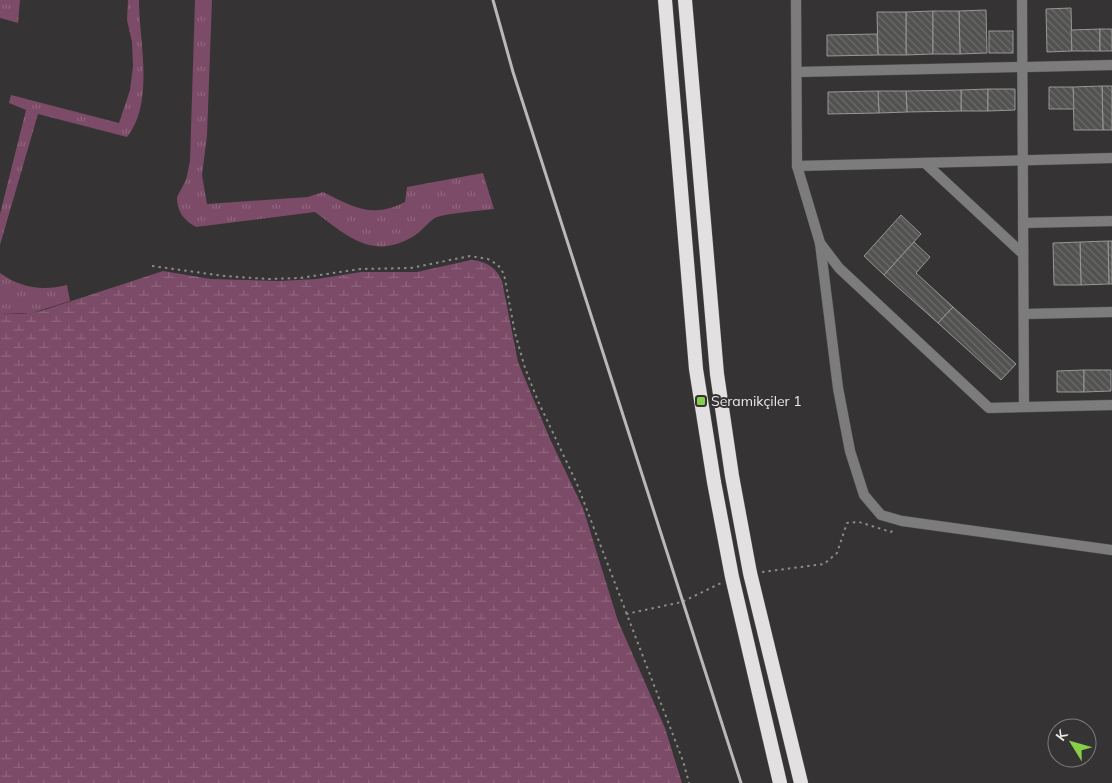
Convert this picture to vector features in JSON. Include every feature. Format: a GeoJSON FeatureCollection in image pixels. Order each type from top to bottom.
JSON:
{"type":"FeatureCollection","features":[{"type":"Feature","properties":{"kind":"highway"},"geometry":{"type":"LineString","coordinates":[[665,0],[696,369],[732,578],[780,783]]}},
{"type":"Feature","properties":{"kind":"highway"},"geometry":{"type":"LineString","coordinates":[[685,0],[716,374],[750,573],[801,783]]}},
{"type":"Feature","properties":{"kind":"street"},"geometry":{"type":"LineString","coordinates":[[796,0],[797,166],[820,243],[838,388],[850,451],[864,495],[881,515],[902,521],[1112,550]]}},
{"type":"Feature","properties":{"kind":"street"},"geometry":{"type":"LineString","coordinates":[[1022,0],[1024,407]]}},
{"type":"Feature","properties":{"kind":"street"},"geometry":{"type":"LineString","coordinates":[[797,72],[1112,65]]}},
{"type":"Feature","properties":{"kind":"street"},"geometry":{"type":"LineString","coordinates":[[797,166],[1112,158]]}},
{"type":"Feature","properties":{"kind":"street"},"geometry":{"type":"LineString","coordinates":[[925,163],[1023,254]]}},
{"type":"Feature","properties":{"kind":"street"},"geometry":{"type":"LineString","coordinates":[[1023,223],[1112,221]]}},
{"type":"Feature","properties":{"kind":"street"},"geometry":{"type":"LineString","coordinates":[[820,243],[839,268],[989,408],[1112,405]]}},
{"type":"Feature","properties":{"kind":"street"},"geometry":{"type":"LineString","coordinates":[[1024,314],[1112,312]]}},
{"type":"Feature","properties":{"kind":"path"},"geometry":{"type":"LineString","coordinates":[[152,266],[224,276],[268,279],[300,278],[360,268],[411,268],[470,256],[481,257],[494,262],[504,274],[515,333],[524,368],[577,484],[689,783]]}},
{"type":"Feature","properties":{"kind":"path"},"geometry":{"type":"LineString","coordinates":[[750,573],[824,564],[837,553],[847,523],[859,522],[891,532],[902,521]]}},
{"type":"Feature","properties":{"kind":"path"},"geometry":{"type":"LineString","coordinates":[[626,614],[682,602],[732,578]]}},
{"type":"Feature","properties":{"kind":"green space"},"geometry":{"type":"Polygon","coordinates":[[[0,0],[20,0],[18,23],[0,18],[0,0]]]}},
{"type":"Feature","properties":{"kind":"green space"},"geometry":{"type":"Polygon","coordinates":[[[128,0],[139,0],[143,52],[143,90],[141,107],[136,123],[127,137],[38,114],[0,245],[0,214],[26,110],[9,103],[11,95],[119,123],[130,90],[133,66],[132,42],[127,20],[128,0]]]}},
{"type":"Feature","properties":{"kind":"green space"},"geometry":{"type":"Polygon","coordinates":[[[195,0],[212,0],[207,136],[202,175],[207,204],[308,197],[323,192],[353,206],[363,209],[382,210],[405,202],[407,187],[483,173],[494,209],[437,217],[414,236],[399,243],[386,246],[373,246],[350,237],[315,212],[196,227],[191,224],[180,211],[177,197],[186,180],[190,161],[195,0]]]}},
{"type":"Feature","properties":{"kind":"green space"},"geometry":{"type":"Polygon","coordinates":[[[471,260],[494,268],[502,281],[518,362],[550,439],[583,508],[618,621],[665,728],[682,783],[0,783],[0,314],[22,314],[41,311],[163,271],[211,279],[278,281],[317,279],[361,272],[417,272],[471,260]]]}},
{"type":"Feature","properties":{"kind":"green space"},"geometry":{"type":"Polygon","coordinates":[[[0,273],[16,282],[32,287],[49,288],[67,285],[70,301],[32,313],[0,314],[0,273]]]}},
{"type":"Feature","properties":{"kind":"building"},"geometry":{"type":"Polygon","coordinates":[[[1071,8],[1072,51],[1047,52],[1046,9],[1071,8]]]}},
{"type":"Feature","properties":{"kind":"building"},"geometry":{"type":"Polygon","coordinates":[[[986,10],[987,53],[960,54],[959,11],[986,10]]]}},
{"type":"Feature","properties":{"kind":"building"},"geometry":{"type":"Polygon","coordinates":[[[933,11],[933,54],[906,55],[906,12],[933,11]]]}},
{"type":"Feature","properties":{"kind":"building"},"geometry":{"type":"Polygon","coordinates":[[[933,11],[959,11],[960,54],[933,54],[933,11]]]}},
{"type":"Feature","properties":{"kind":"building"},"geometry":{"type":"Polygon","coordinates":[[[877,12],[906,12],[906,55],[878,55],[877,12]]]}},
{"type":"Feature","properties":{"kind":"building"},"geometry":{"type":"Polygon","coordinates":[[[1100,29],[1100,51],[1072,51],[1071,30],[1100,29]]]}},
{"type":"Feature","properties":{"kind":"building"},"geometry":{"type":"Polygon","coordinates":[[[1100,29],[1112,29],[1112,51],[1100,51],[1100,29]]]}},
{"type":"Feature","properties":{"kind":"building"},"geometry":{"type":"Polygon","coordinates":[[[989,31],[1013,31],[1013,53],[989,53],[989,31]]]}},
{"type":"Feature","properties":{"kind":"building"},"geometry":{"type":"Polygon","coordinates":[[[877,34],[878,55],[827,56],[827,35],[877,34]]]}},
{"type":"Feature","properties":{"kind":"building"},"geometry":{"type":"Polygon","coordinates":[[[1102,86],[1112,86],[1112,130],[1103,130],[1102,86]]]}},
{"type":"Feature","properties":{"kind":"building"},"geometry":{"type":"Polygon","coordinates":[[[1102,86],[1103,130],[1074,130],[1073,87],[1102,86]]]}},
{"type":"Feature","properties":{"kind":"building"},"geometry":{"type":"Polygon","coordinates":[[[1049,87],[1073,87],[1074,109],[1049,109],[1049,87]]]}},
{"type":"Feature","properties":{"kind":"building"},"geometry":{"type":"Polygon","coordinates":[[[988,89],[988,111],[961,111],[961,90],[988,89]]]}},
{"type":"Feature","properties":{"kind":"building"},"geometry":{"type":"Polygon","coordinates":[[[988,89],[1015,89],[1015,110],[988,111],[988,89]]]}},
{"type":"Feature","properties":{"kind":"building"},"geometry":{"type":"Polygon","coordinates":[[[961,90],[961,111],[907,112],[906,91],[961,90]]]}},
{"type":"Feature","properties":{"kind":"building"},"geometry":{"type":"Polygon","coordinates":[[[878,91],[906,91],[907,112],[879,113],[878,91]]]}},
{"type":"Feature","properties":{"kind":"building"},"geometry":{"type":"Polygon","coordinates":[[[878,91],[879,113],[828,114],[828,92],[878,91]]]}},
{"type":"Feature","properties":{"kind":"building"},"geometry":{"type":"Polygon","coordinates":[[[901,215],[921,234],[884,275],[864,256],[901,215]]]}},
{"type":"Feature","properties":{"kind":"building"},"geometry":{"type":"Polygon","coordinates":[[[1108,241],[1112,241],[1112,284],[1109,284],[1108,241]]]}},
{"type":"Feature","properties":{"kind":"building"},"geometry":{"type":"Polygon","coordinates":[[[1108,241],[1109,284],[1081,285],[1080,242],[1108,241]]]}},
{"type":"Feature","properties":{"kind":"building"},"geometry":{"type":"Polygon","coordinates":[[[914,242],[930,257],[916,273],[953,307],[938,323],[884,275],[914,242]]]}},
{"type":"Feature","properties":{"kind":"building"},"geometry":{"type":"Polygon","coordinates":[[[1080,242],[1081,285],[1054,285],[1053,243],[1080,242]]]}},
{"type":"Feature","properties":{"kind":"building"},"geometry":{"type":"Polygon","coordinates":[[[953,307],[1016,364],[1001,380],[938,323],[953,307]]]}},
{"type":"Feature","properties":{"kind":"building"},"geometry":{"type":"Polygon","coordinates":[[[1084,370],[1084,392],[1057,392],[1057,371],[1084,370]]]}},
{"type":"Feature","properties":{"kind":"building"},"geometry":{"type":"Polygon","coordinates":[[[1084,370],[1111,370],[1111,391],[1084,392],[1084,370]]]}},
{"type":"Feature","properties":{"kind":"railway"},"geometry":{"type":"LineString","coordinates":[[493,0],[513,72],[741,783]]}},
{"type":"Feature","properties":{"kind":"place","name":"Seramikçiler 1"},"geometry":{"type":"Point","coordinates":[701,401]}}]}
